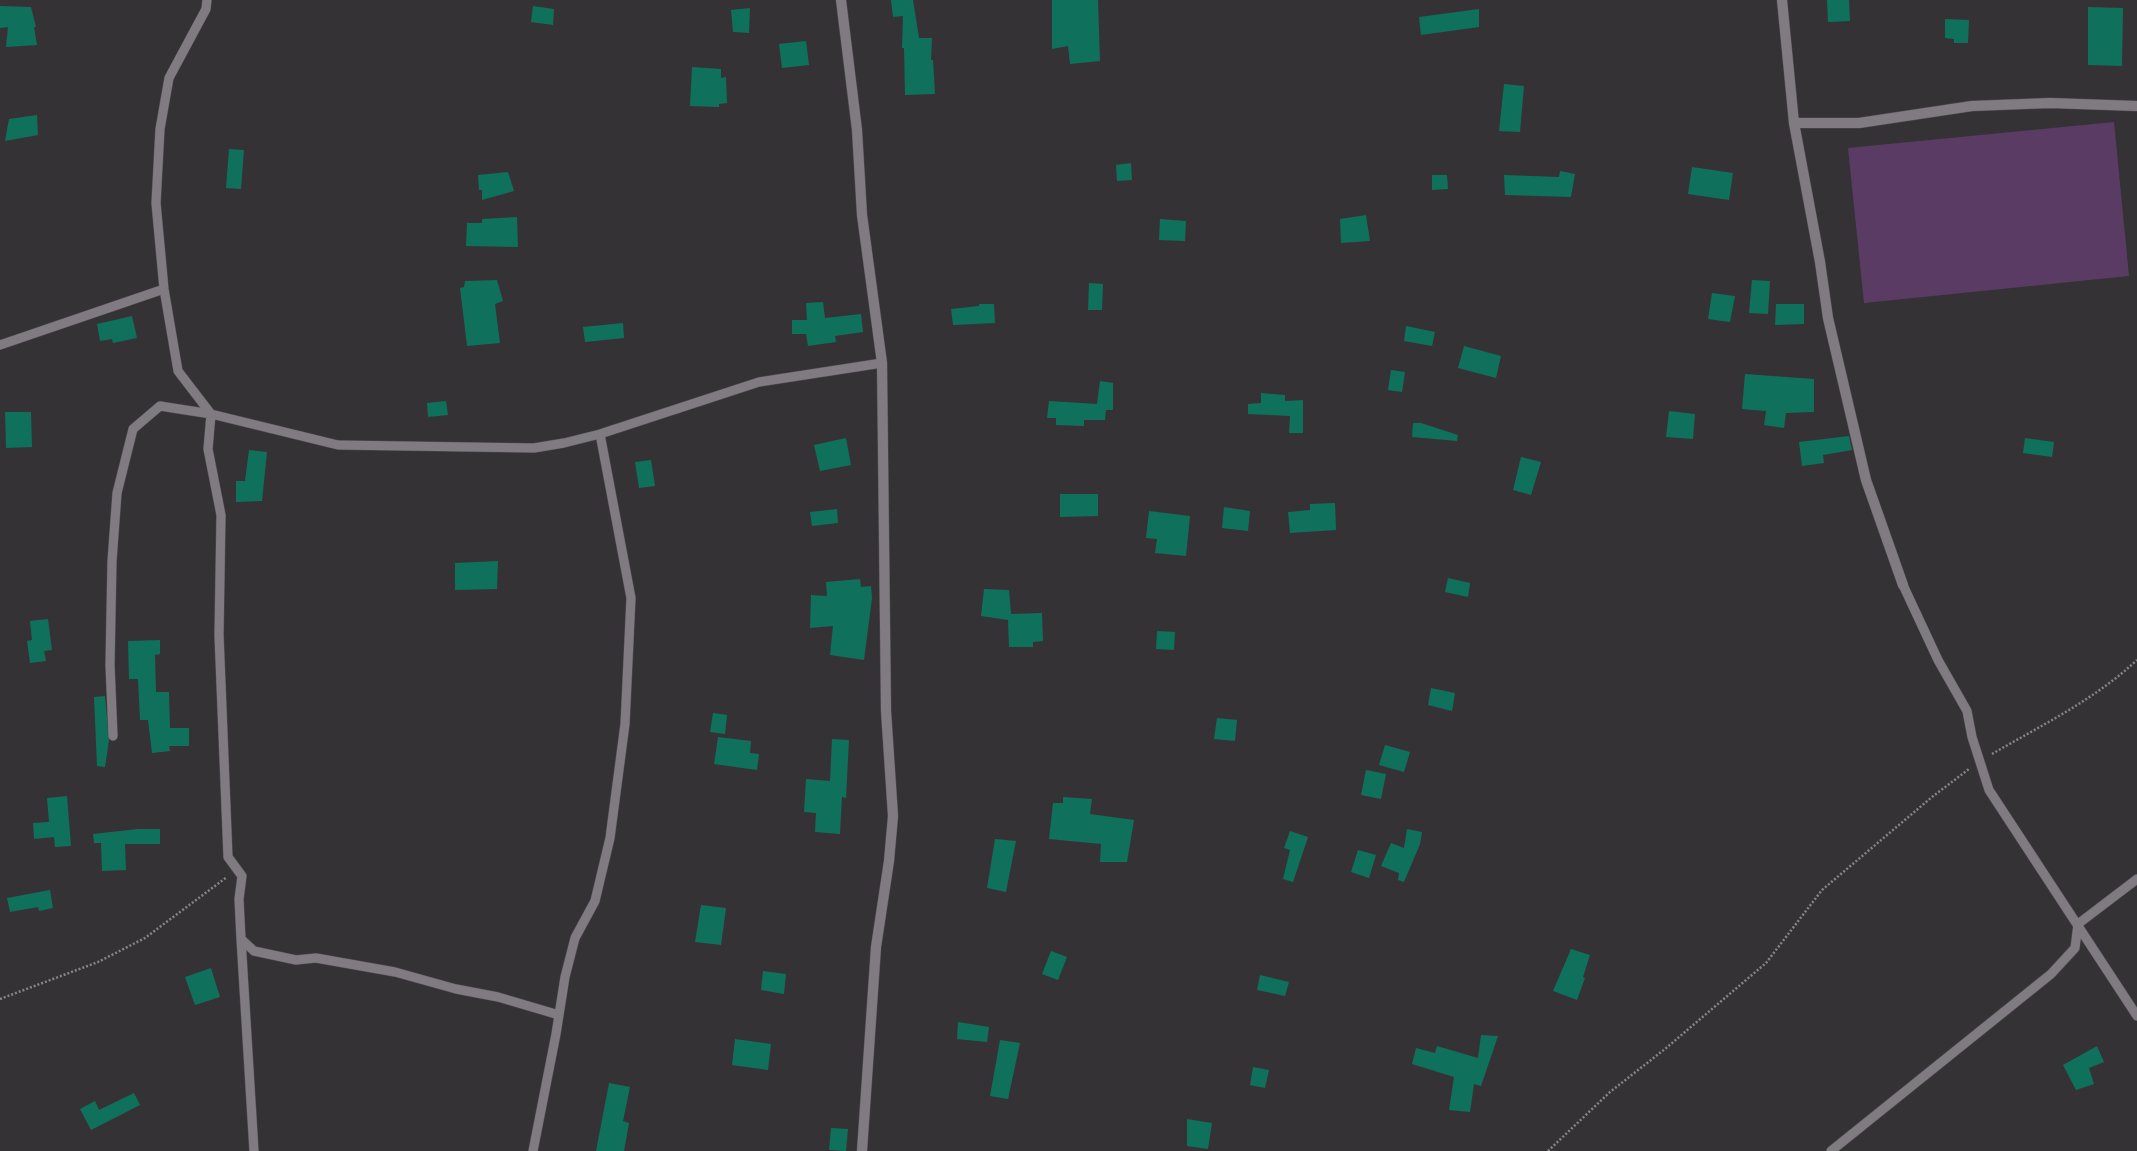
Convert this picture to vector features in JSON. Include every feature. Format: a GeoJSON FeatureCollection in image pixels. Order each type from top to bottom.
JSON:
{"type":"FeatureCollection","features":[{"type":"Feature","properties":{"kind":"street"},"geometry":{"type":"LineString","coordinates":[[841,0],[857,130],[862,215],[882,363],[886,712],[893,816],[889,861],[876,947],[862,1151]]}},
{"type":"Feature","properties":{"kind":"street"},"geometry":{"type":"LineString","coordinates":[[1782,0],[1794,122],[1820,262],[1828,318],[1866,480],[1903,585]]}},
{"type":"Feature","properties":{"kind":"street"},"geometry":{"type":"LineString","coordinates":[[1794,122],[1859,123],[1972,106],[2050,103],[2137,106]]}},
{"type":"Feature","properties":{"kind":"lane"},"geometry":{"type":"LineString","coordinates":[[207,0],[206,9],[169,78],[160,129],[156,203],[164,289],[178,371],[211,414],[208,449],[221,515],[219,635],[225,819],[228,857],[242,876],[239,900],[254,1151]]}},
{"type":"Feature","properties":{"kind":"lane"},"geometry":{"type":"LineString","coordinates":[[0,345],[164,289]]}},
{"type":"Feature","properties":{"kind":"lane"},"geometry":{"type":"LineString","coordinates":[[113,736],[110,665],[112,561],[117,493],[132,429],[160,406],[211,414],[338,445],[484,446],[534,448],[564,443],[600,434],[760,382],[882,363]]}},
{"type":"Feature","properties":{"kind":"lane"},"geometry":{"type":"LineString","coordinates":[[533,1151],[565,977],[575,938],[595,900],[610,838],[625,724],[631,598],[600,434]]}},
{"type":"Feature","properties":{"kind":"lane"},"geometry":{"type":"LineString","coordinates":[[1903,585],[1938,660],[1967,711],[1972,737],[1989,790],[2137,1016]]}},
{"type":"Feature","properties":{"kind":"lane"},"geometry":{"type":"LineString","coordinates":[[1831,1151],[2051,974],[2075,948],[2078,924],[2137,879]]}},
{"type":"Feature","properties":{"kind":"lane"},"geometry":{"type":"LineString","coordinates":[[241,939],[254,951],[296,960],[316,958],[395,972],[456,989],[498,997],[559,1014]]}},
{"type":"Feature","properties":{"kind":"path"},"geometry":{"type":"LineString","coordinates":[[1548,1151],[1610,1092],[1666,1049],[1766,963],[1822,890],[1932,797],[1980,761],[2066,713],[2116,679],[2137,660]]}},
{"type":"Feature","properties":{"kind":"path"},"geometry":{"type":"LineString","coordinates":[[0,1000],[98,962],[145,938],[237,869]]}},
{"type":"Feature","properties":{"kind":"shaded area"},"geometry":{"type":"Polygon","coordinates":[[[2114,122],[2129,276],[1864,303],[1848,148],[2114,122]]]}},
{"type":"Feature","properties":{"kind":"building"},"geometry":{"type":"Polygon","coordinates":[[[891,0],[913,0],[919,38],[932,38],[931,60],[933,60],[935,94],[905,95],[904,48],[902,48],[903,16],[893,17],[891,0]]]}},
{"type":"Feature","properties":{"kind":"building"},"geometry":{"type":"Polygon","coordinates":[[[1052,0],[1098,0],[1100,61],[1070,64],[1068,46],[1052,49],[1052,0]]]}},
{"type":"Feature","properties":{"kind":"building"},"geometry":{"type":"Polygon","coordinates":[[[1827,0],[1849,0],[1850,21],[1828,22],[1827,0]]]}},
{"type":"Feature","properties":{"kind":"building"},"geometry":{"type":"Polygon","coordinates":[[[0,6],[31,7],[36,27],[34,27],[37,45],[6,47],[8,27],[0,28],[0,6]]]}},
{"type":"Feature","properties":{"kind":"building"},"geometry":{"type":"Polygon","coordinates":[[[533,6],[554,9],[553,25],[531,22],[533,6]]]}},
{"type":"Feature","properties":{"kind":"building"},"geometry":{"type":"Polygon","coordinates":[[[2088,7],[2123,8],[2122,66],[2088,65],[2088,7]]]}},
{"type":"Feature","properties":{"kind":"building"},"geometry":{"type":"Polygon","coordinates":[[[750,8],[749,33],[733,32],[731,10],[750,8]]]}},
{"type":"Feature","properties":{"kind":"building"},"geometry":{"type":"Polygon","coordinates":[[[1479,9],[1479,27],[1421,35],[1419,17],[1479,9]]]}},
{"type":"Feature","properties":{"kind":"building"},"geometry":{"type":"Polygon","coordinates":[[[1945,19],[1969,20],[1968,43],[1954,43],[1954,39],[1945,38],[1945,19]]]}},
{"type":"Feature","properties":{"kind":"building"},"geometry":{"type":"Polygon","coordinates":[[[806,41],[809,65],[782,68],[779,44],[806,41]]]}},
{"type":"Feature","properties":{"kind":"building"},"geometry":{"type":"Polygon","coordinates":[[[692,67],[721,69],[721,78],[726,77],[727,103],[719,104],[719,107],[690,106],[692,67]]]}},
{"type":"Feature","properties":{"kind":"building"},"geometry":{"type":"Polygon","coordinates":[[[1504,84],[1524,86],[1520,132],[1499,131],[1504,84]]]}},
{"type":"Feature","properties":{"kind":"building"},"geometry":{"type":"Polygon","coordinates":[[[37,115],[38,135],[5,141],[9,119],[37,115]]]}},
{"type":"Feature","properties":{"kind":"building"},"geometry":{"type":"Polygon","coordinates":[[[229,149],[244,150],[241,189],[226,188],[229,149]]]}},
{"type":"Feature","properties":{"kind":"building"},"geometry":{"type":"Polygon","coordinates":[[[1131,163],[1132,180],[1117,181],[1116,165],[1131,163]]]}},
{"type":"Feature","properties":{"kind":"building"},"geometry":{"type":"Polygon","coordinates":[[[1692,167],[1733,173],[1729,200],[1688,194],[1692,167]]]}},
{"type":"Feature","properties":{"kind":"building"},"geometry":{"type":"Polygon","coordinates":[[[1560,171],[1575,174],[1571,197],[1505,195],[1504,175],[1559,177],[1560,171]]]}},
{"type":"Feature","properties":{"kind":"building"},"geometry":{"type":"Polygon","coordinates":[[[508,172],[514,191],[482,200],[482,190],[479,190],[478,175],[508,172]]]}},
{"type":"Feature","properties":{"kind":"building"},"geometry":{"type":"Polygon","coordinates":[[[1432,175],[1447,175],[1448,189],[1432,190],[1432,175]]]}},
{"type":"Feature","properties":{"kind":"building"},"geometry":{"type":"Polygon","coordinates":[[[1366,215],[1370,241],[1341,243],[1340,219],[1366,215]]]}},
{"type":"Feature","properties":{"kind":"building"},"geometry":{"type":"Polygon","coordinates":[[[517,217],[518,247],[466,246],[467,223],[482,223],[482,219],[517,217]]]}},
{"type":"Feature","properties":{"kind":"building"},"geometry":{"type":"Polygon","coordinates":[[[1160,219],[1186,221],[1185,241],[1159,240],[1160,219]]]}},
{"type":"Feature","properties":{"kind":"building"},"geometry":{"type":"Polygon","coordinates":[[[497,280],[503,301],[495,304],[500,343],[467,346],[460,288],[464,287],[465,281],[497,280]]]}},
{"type":"Feature","properties":{"kind":"building"},"geometry":{"type":"Polygon","coordinates":[[[1752,280],[1770,281],[1768,314],[1749,313],[1752,280]]]}},
{"type":"Feature","properties":{"kind":"building"},"geometry":{"type":"Polygon","coordinates":[[[1089,283],[1103,284],[1102,310],[1088,310],[1089,283]]]}},
{"type":"Feature","properties":{"kind":"building"},"geometry":{"type":"Polygon","coordinates":[[[1712,293],[1735,296],[1730,322],[1708,319],[1712,293]]]}},
{"type":"Feature","properties":{"kind":"building"},"geometry":{"type":"Polygon","coordinates":[[[823,302],[825,318],[861,314],[863,332],[835,336],[836,342],[808,346],[806,334],[792,334],[792,320],[807,320],[806,303],[823,302]]]}},
{"type":"Feature","properties":{"kind":"building"},"geometry":{"type":"Polygon","coordinates":[[[979,304],[994,304],[995,323],[953,325],[951,309],[979,306],[979,304]]]}},
{"type":"Feature","properties":{"kind":"building"},"geometry":{"type":"Polygon","coordinates":[[[1776,304],[1804,304],[1804,324],[1775,325],[1776,304]]]}},
{"type":"Feature","properties":{"kind":"building"},"geometry":{"type":"Polygon","coordinates":[[[132,316],[137,338],[113,343],[112,339],[100,341],[97,324],[132,316]]]}},
{"type":"Feature","properties":{"kind":"building"},"geometry":{"type":"Polygon","coordinates":[[[623,323],[624,338],[585,342],[583,327],[623,323]]]}},
{"type":"Feature","properties":{"kind":"building"},"geometry":{"type":"Polygon","coordinates":[[[1406,326],[1435,332],[1432,346],[1404,341],[1406,326]]]}},
{"type":"Feature","properties":{"kind":"building"},"geometry":{"type":"Polygon","coordinates":[[[1464,346],[1501,356],[1496,378],[1458,368],[1464,346]]]}},
{"type":"Feature","properties":{"kind":"building"},"geometry":{"type":"Polygon","coordinates":[[[1391,370],[1405,372],[1402,392],[1388,390],[1391,370]]]}},
{"type":"Feature","properties":{"kind":"building"},"geometry":{"type":"Polygon","coordinates":[[[1745,374],[1814,379],[1814,412],[1786,413],[1784,428],[1764,425],[1766,411],[1742,409],[1745,374]]]}},
{"type":"Feature","properties":{"kind":"building"},"geometry":{"type":"Polygon","coordinates":[[[1100,381],[1113,383],[1113,410],[1106,410],[1105,420],[1084,420],[1084,426],[1056,425],[1056,418],[1047,418],[1049,401],[1097,404],[1100,381]]]}},
{"type":"Feature","properties":{"kind":"building"},"geometry":{"type":"Polygon","coordinates":[[[1261,393],[1285,395],[1285,401],[1303,400],[1303,433],[1289,433],[1290,416],[1248,414],[1248,404],[1261,403],[1261,393]]]}},
{"type":"Feature","properties":{"kind":"building"},"geometry":{"type":"Polygon","coordinates":[[[446,401],[448,415],[428,417],[427,403],[446,401]]]}},
{"type":"Feature","properties":{"kind":"building"},"geometry":{"type":"Polygon","coordinates":[[[1669,411],[1695,414],[1693,439],[1666,437],[1669,411]]]}},
{"type":"Feature","properties":{"kind":"building"},"geometry":{"type":"Polygon","coordinates":[[[5,412],[31,412],[32,447],[6,448],[5,412]]]}},
{"type":"Feature","properties":{"kind":"building"},"geometry":{"type":"Polygon","coordinates":[[[1413,423],[1421,423],[1458,435],[1457,441],[1412,437],[1413,423]]]}},
{"type":"Feature","properties":{"kind":"building"},"geometry":{"type":"Polygon","coordinates":[[[1849,436],[1852,450],[1823,455],[1824,463],[1802,466],[1799,442],[1849,436]]]}},
{"type":"Feature","properties":{"kind":"building"},"geometry":{"type":"Polygon","coordinates":[[[846,438],[851,465],[820,471],[814,445],[846,438]]]}},
{"type":"Feature","properties":{"kind":"building"},"geometry":{"type":"Polygon","coordinates":[[[2025,438],[2054,442],[2052,457],[2023,453],[2025,438]]]}},
{"type":"Feature","properties":{"kind":"building"},"geometry":{"type":"Polygon","coordinates":[[[249,450],[267,452],[262,501],[236,502],[236,481],[245,481],[249,450]]]}},
{"type":"Feature","properties":{"kind":"building"},"geometry":{"type":"Polygon","coordinates":[[[1521,457],[1541,462],[1531,495],[1513,490],[1521,457]]]}},
{"type":"Feature","properties":{"kind":"building"},"geometry":{"type":"Polygon","coordinates":[[[651,460],[655,486],[639,488],[635,462],[651,460]]]}},
{"type":"Feature","properties":{"kind":"building"},"geometry":{"type":"Polygon","coordinates":[[[1060,494],[1098,494],[1098,516],[1060,517],[1060,494]]]}},
{"type":"Feature","properties":{"kind":"building"},"geometry":{"type":"Polygon","coordinates":[[[1335,503],[1336,530],[1290,533],[1288,512],[1310,510],[1310,504],[1335,503]]]}},
{"type":"Feature","properties":{"kind":"building"},"geometry":{"type":"Polygon","coordinates":[[[1224,507],[1250,511],[1248,531],[1222,528],[1224,507]]]}},
{"type":"Feature","properties":{"kind":"building"},"geometry":{"type":"Polygon","coordinates":[[[837,509],[838,523],[812,526],[810,512],[837,509]]]}},
{"type":"Feature","properties":{"kind":"building"},"geometry":{"type":"Polygon","coordinates":[[[1149,511],[1190,516],[1186,556],[1155,553],[1157,539],[1146,538],[1149,511]]]}},
{"type":"Feature","properties":{"kind":"building"},"geometry":{"type":"Polygon","coordinates":[[[498,561],[497,589],[455,590],[455,563],[498,561]]]}},
{"type":"Feature","properties":{"kind":"building"},"geometry":{"type":"Polygon","coordinates":[[[1448,578],[1470,583],[1468,597],[1445,592],[1448,578]]]}},
{"type":"Feature","properties":{"kind":"building"},"geometry":{"type":"Polygon","coordinates":[[[860,579],[861,587],[871,586],[872,598],[864,660],[830,655],[833,626],[810,628],[811,595],[827,596],[826,582],[860,579]]]}},
{"type":"Feature","properties":{"kind":"building"},"geometry":{"type":"Polygon","coordinates":[[[984,589],[1009,590],[1011,614],[1042,613],[1043,641],[1033,642],[1033,647],[1009,647],[1008,620],[981,616],[984,589]]]}},
{"type":"Feature","properties":{"kind":"building"},"geometry":{"type":"Polygon","coordinates":[[[48,619],[52,650],[44,651],[46,661],[30,663],[27,641],[32,640],[30,621],[48,619]]]}},
{"type":"Feature","properties":{"kind":"building"},"geometry":{"type":"Polygon","coordinates":[[[1157,631],[1175,632],[1174,650],[1156,649],[1157,631]]]}},
{"type":"Feature","properties":{"kind":"building"},"geometry":{"type":"Polygon","coordinates":[[[160,640],[160,654],[155,655],[156,692],[169,692],[170,728],[189,728],[189,746],[169,746],[170,751],[152,753],[148,720],[140,720],[138,679],[129,679],[128,641],[160,640]]]}},
{"type":"Feature","properties":{"kind":"building"},"geometry":{"type":"Polygon","coordinates":[[[1431,688],[1455,693],[1452,711],[1428,705],[1431,688]]]}},
{"type":"Feature","properties":{"kind":"building"},"geometry":{"type":"Polygon","coordinates":[[[105,696],[109,740],[105,767],[97,766],[94,697],[105,696]]]}},
{"type":"Feature","properties":{"kind":"building"},"geometry":{"type":"Polygon","coordinates":[[[713,713],[727,715],[725,734],[710,732],[713,713]]]}},
{"type":"Feature","properties":{"kind":"building"},"geometry":{"type":"Polygon","coordinates":[[[1217,718],[1237,720],[1235,741],[1214,739],[1217,718]]]}},
{"type":"Feature","properties":{"kind":"building"},"geometry":{"type":"Polygon","coordinates":[[[718,737],[751,741],[750,753],[759,754],[757,770],[714,764],[718,737]]]}},
{"type":"Feature","properties":{"kind":"building"},"geometry":{"type":"Polygon","coordinates":[[[832,739],[849,740],[846,798],[842,797],[840,834],[815,832],[816,813],[804,812],[806,779],[830,781],[832,739]]]}},
{"type":"Feature","properties":{"kind":"building"},"geometry":{"type":"Polygon","coordinates":[[[1385,745],[1410,752],[1404,772],[1379,765],[1385,745]]]}},
{"type":"Feature","properties":{"kind":"building"},"geometry":{"type":"Polygon","coordinates":[[[1366,770],[1386,774],[1381,799],[1361,795],[1366,770]]]}},
{"type":"Feature","properties":{"kind":"building"},"geometry":{"type":"Polygon","coordinates":[[[67,796],[71,846],[55,847],[54,837],[34,839],[33,823],[49,822],[47,798],[67,796]]]}},
{"type":"Feature","properties":{"kind":"building"},"geometry":{"type":"Polygon","coordinates":[[[1063,797],[1092,799],[1090,814],[1134,820],[1127,862],[1100,862],[1101,844],[1049,839],[1053,803],[1063,803],[1063,797]]]}},
{"type":"Feature","properties":{"kind":"building"},"geometry":{"type":"Polygon","coordinates":[[[138,829],[160,829],[160,844],[125,844],[126,870],[102,871],[101,843],[94,843],[93,834],[138,829]]]}},
{"type":"Feature","properties":{"kind":"building"},"geometry":{"type":"Polygon","coordinates":[[[1407,829],[1422,832],[1420,844],[1404,882],[1398,880],[1399,873],[1381,866],[1391,843],[1404,848],[1407,829]]]}},
{"type":"Feature","properties":{"kind":"building"},"geometry":{"type":"Polygon","coordinates":[[[1290,831],[1308,837],[1293,882],[1283,879],[1290,850],[1284,848],[1290,831]]]}},
{"type":"Feature","properties":{"kind":"building"},"geometry":{"type":"Polygon","coordinates":[[[995,839],[1016,841],[1006,892],[987,888],[995,839]]]}},
{"type":"Feature","properties":{"kind":"building"},"geometry":{"type":"Polygon","coordinates":[[[1358,850],[1376,855],[1369,878],[1351,872],[1358,850]]]}},
{"type":"Feature","properties":{"kind":"building"},"geometry":{"type":"Polygon","coordinates":[[[50,890],[53,908],[39,911],[38,907],[10,912],[7,898],[50,890]]]}},
{"type":"Feature","properties":{"kind":"building"},"geometry":{"type":"Polygon","coordinates":[[[701,905],[726,908],[721,945],[695,942],[701,905]]]}},
{"type":"Feature","properties":{"kind":"building"},"geometry":{"type":"Polygon","coordinates":[[[1571,949],[1590,955],[1583,977],[1585,978],[1577,1000],[1553,991],[1571,949]]]}},
{"type":"Feature","properties":{"kind":"building"},"geometry":{"type":"Polygon","coordinates":[[[1051,951],[1067,957],[1058,980],[1042,974],[1051,951]]]}},
{"type":"Feature","properties":{"kind":"building"},"geometry":{"type":"Polygon","coordinates":[[[211,968],[220,997],[195,1005],[185,977],[211,968]]]}},
{"type":"Feature","properties":{"kind":"building"},"geometry":{"type":"Polygon","coordinates":[[[763,971],[786,974],[784,994],[761,990],[763,971]]]}},
{"type":"Feature","properties":{"kind":"building"},"geometry":{"type":"Polygon","coordinates":[[[1260,975],[1289,982],[1285,996],[1257,990],[1260,975]]]}},
{"type":"Feature","properties":{"kind":"building"},"geometry":{"type":"Polygon","coordinates":[[[958,1022],[989,1027],[987,1042],[957,1039],[958,1022]]]}},
{"type":"Feature","properties":{"kind":"building"},"geometry":{"type":"Polygon","coordinates":[[[1481,1035],[1498,1036],[1481,1086],[1474,1084],[1470,1112],[1449,1110],[1454,1077],[1412,1064],[1416,1048],[1435,1053],[1437,1046],[1478,1058],[1481,1035]]]}},
{"type":"Feature","properties":{"kind":"building"},"geometry":{"type":"Polygon","coordinates":[[[735,1039],[771,1044],[768,1070],[732,1065],[735,1039]]]}},
{"type":"Feature","properties":{"kind":"building"},"geometry":{"type":"Polygon","coordinates":[[[1000,1040],[1020,1043],[1008,1099],[990,1096],[1000,1040]]]}},
{"type":"Feature","properties":{"kind":"building"},"geometry":{"type":"Polygon","coordinates":[[[2097,1046],[2104,1062],[2089,1068],[2094,1084],[2076,1090],[2063,1065],[2097,1046]]]}},
{"type":"Feature","properties":{"kind":"building"},"geometry":{"type":"Polygon","coordinates":[[[1253,1067],[1269,1070],[1265,1088],[1250,1085],[1253,1067]]]}},
{"type":"Feature","properties":{"kind":"building"},"geometry":{"type":"Polygon","coordinates":[[[609,1083],[630,1087],[623,1121],[629,1123],[624,1151],[596,1151],[609,1083]]]}},
{"type":"Feature","properties":{"kind":"building"},"geometry":{"type":"Polygon","coordinates":[[[134,1093],[140,1105],[91,1130],[80,1109],[95,1101],[99,1110],[134,1093]]]}},
{"type":"Feature","properties":{"kind":"building"},"geometry":{"type":"Polygon","coordinates":[[[1187,1119],[1212,1123],[1208,1149],[1187,1146],[1187,1119]]]}},
{"type":"Feature","properties":{"kind":"building"},"geometry":{"type":"Polygon","coordinates":[[[831,1128],[848,1129],[846,1151],[829,1150],[831,1128]]]}}]}
